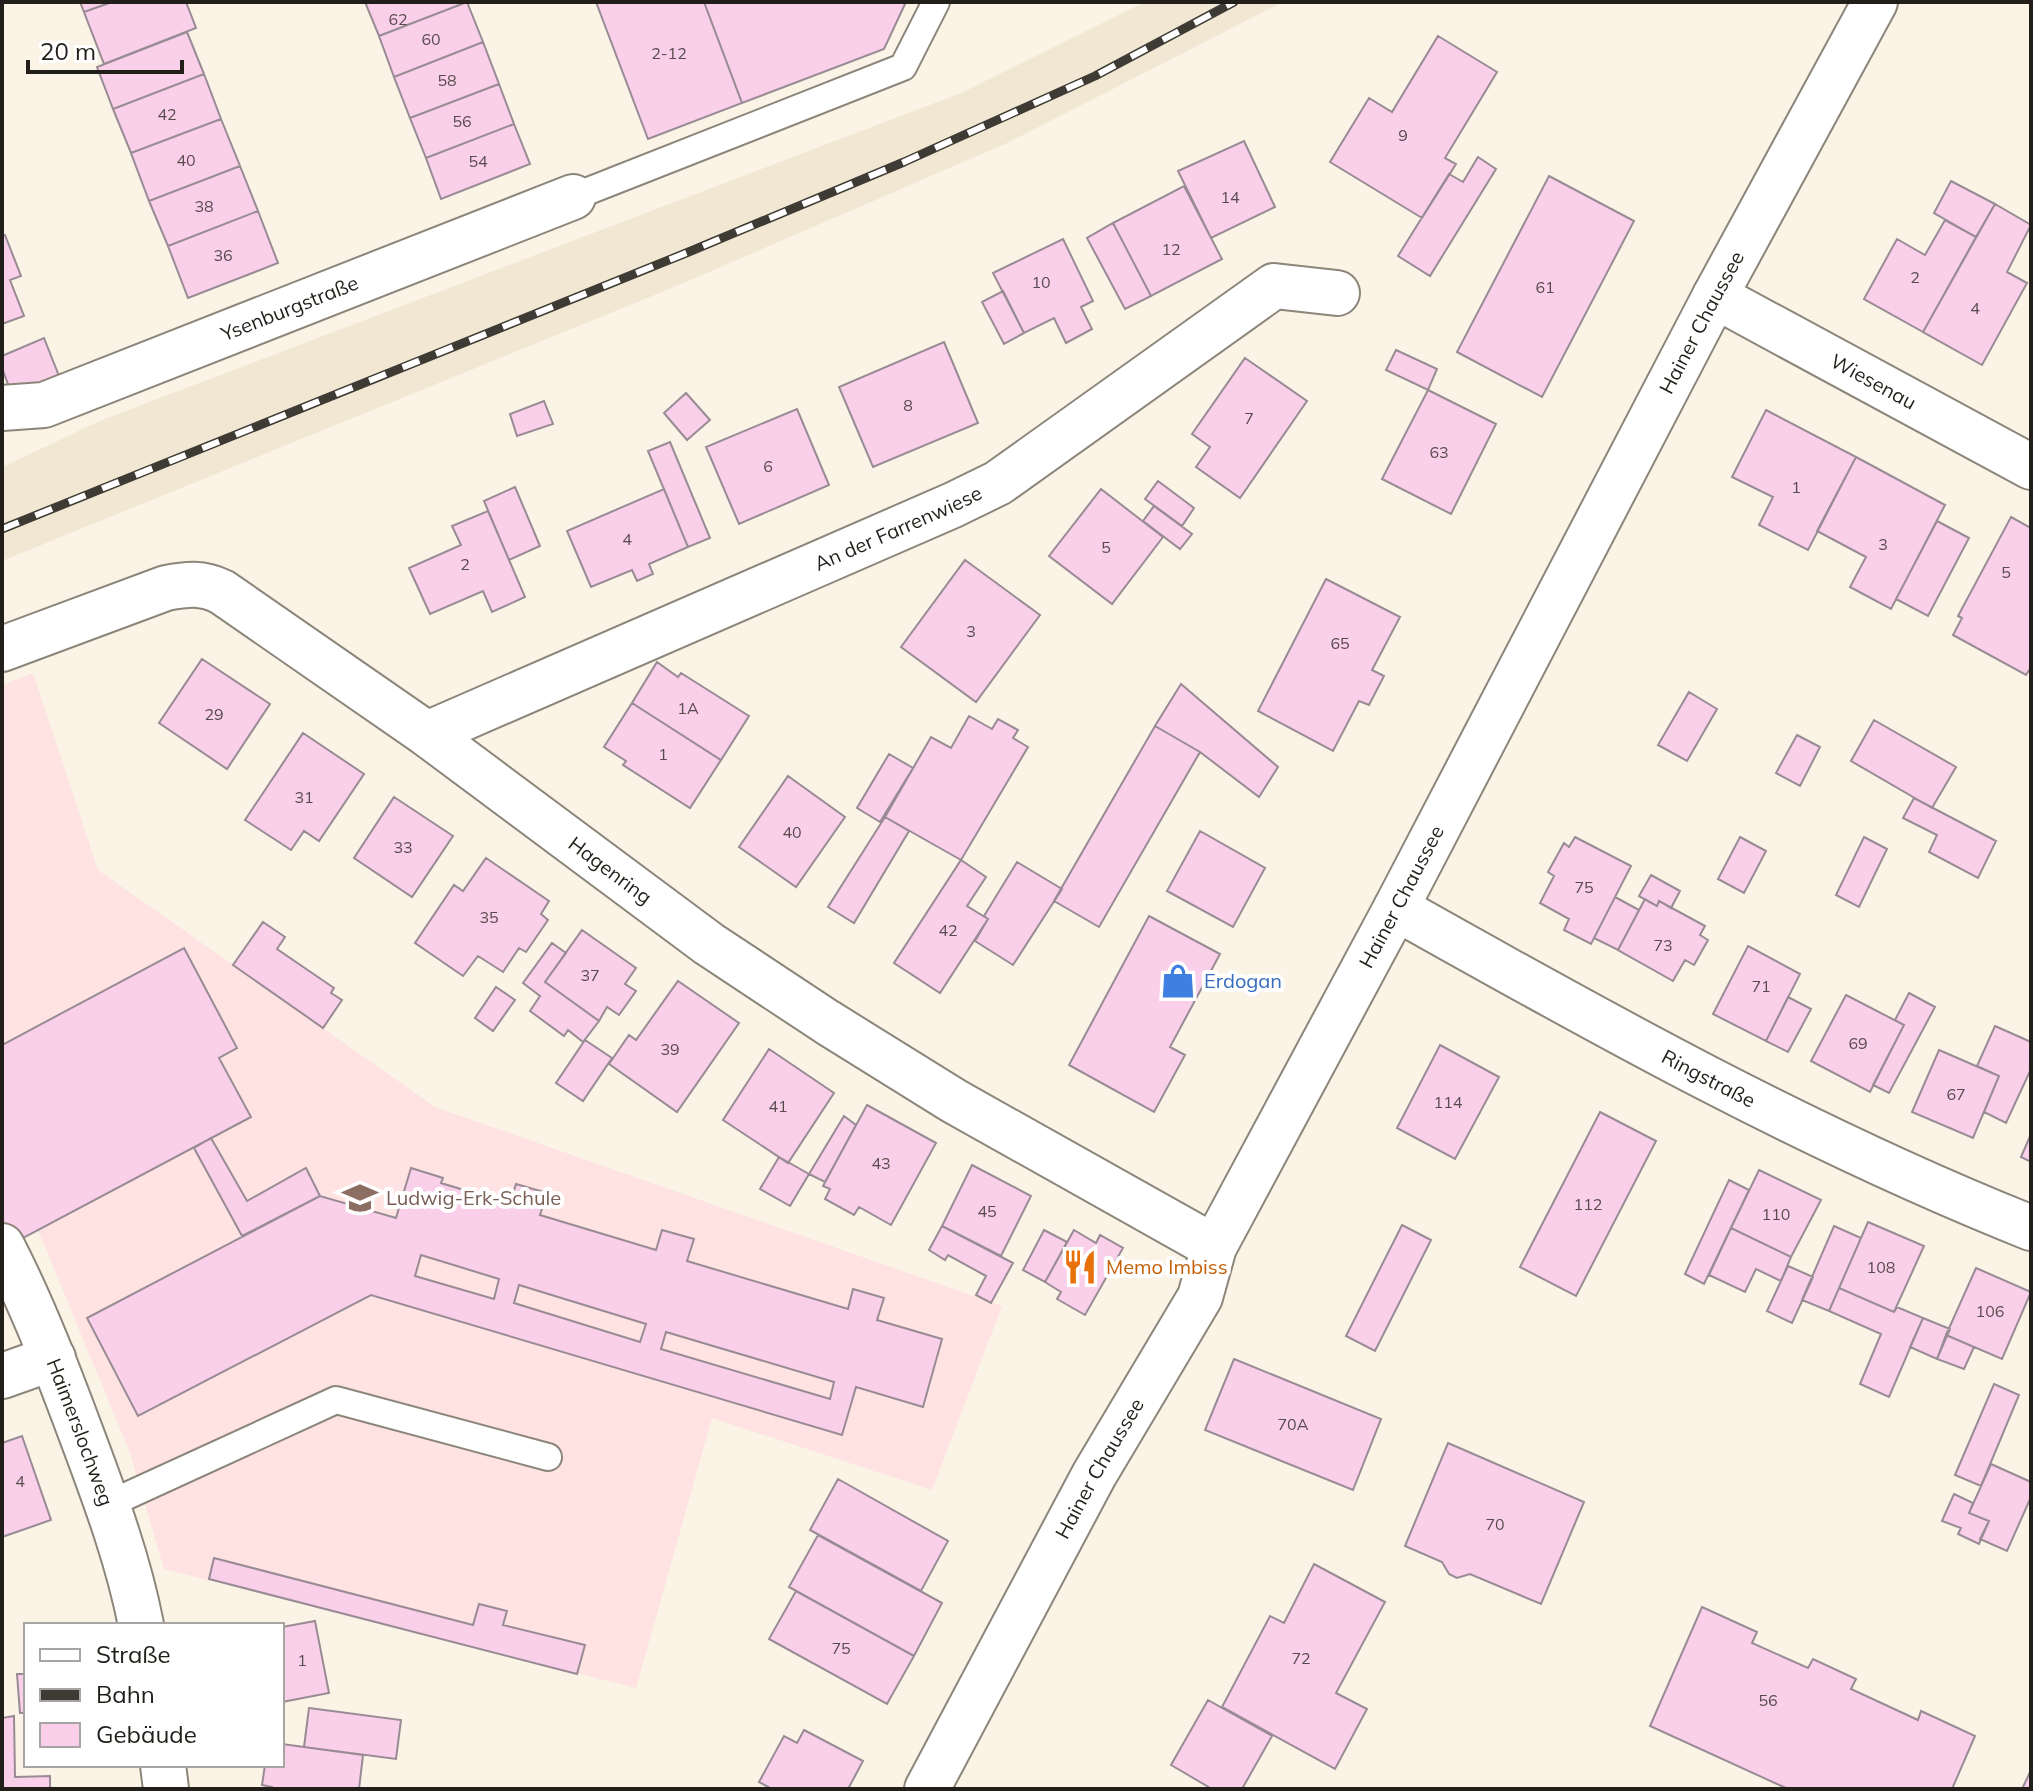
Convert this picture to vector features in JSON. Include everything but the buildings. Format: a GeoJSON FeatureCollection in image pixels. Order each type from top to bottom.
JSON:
{"type":"FeatureCollection","features":[{"type":"Feature","properties":{"kind":"street","name":"Hainer Chaussee"},"geometry":{"type":"LineString","coordinates":[[927,1789],[1094,1475],[1200,1297],[1214,1247],[1396,908],[1863,5]]}},
{"type":"Feature","properties":{"kind":"street","name":"Ysenburgstraße"},"geometry":{"type":"LineString","coordinates":[[2,408],[44,405],[573,197]]}},
{"type":"Feature","properties":{"kind":"street","name":"An der Farrenwiese"},"geometry":{"type":"LineString","coordinates":[[427,734],[998,483],[1274,286],[1337,293]]}},
{"type":"Feature","properties":{"kind":"street","name":"Wiesenau"},"geometry":{"type":"LineString","coordinates":[[1715,296],[2031,467]]}},
{"type":"Feature","properties":{"kind":"street","name":"Hagenring"},"geometry":{"type":"LineString","coordinates":[[2,649],[166,588],[191,583],[207,585],[222,592],[427,734],[709,944],[827,1022],[954,1101],[1214,1247]]}},
{"type":"Feature","properties":{"kind":"street","name":"Ringstraße"},"geometry":{"type":"LineString","coordinates":[[1396,908],[1619,1034],[1744,1097],[1979,1207],[2031,1228]]}},
{"type":"Feature","properties":{"kind":"street","name":"Haimerslochweg"},"geometry":{"type":"LineString","coordinates":[[2,1246],[53,1358],[107,1505],[134,1589],[141,1623]]}},
{"type":"Feature","properties":{"kind":"street"},"geometry":{"type":"LineString","coordinates":[[2,1376],[53,1358]]}},
{"type":"Feature","properties":{"kind":"street"},"geometry":{"type":"LineString","coordinates":[[163,1767],[166,1789]]}},
{"type":"Feature","properties":{"kind":"lane"},"geometry":{"type":"LineString","coordinates":[[573,197],[903,67],[936,2]]}},
{"type":"Feature","properties":{"kind":"lane"},"geometry":{"type":"LineString","coordinates":[[107,1505],[336,1400],[548,1457]]}},
{"type":"Feature","properties":{"kind":"shaded area"},"geometry":{"type":"Polygon","coordinates":[[[1145,2],[1283,2],[1005,144],[679,285],[2,561],[2,467],[102,420],[961,93],[1145,2]]]}},
{"type":"Feature","properties":{"kind":"shaded area","name":"Ludwig-Erk-Schule"},"geometry":{"type":"Polygon","coordinates":[[[33,673],[98,870],[435,1107],[1002,1306],[932,1490],[712,1418],[636,1688],[164,1569],[130,1453],[43,1242],[2,1154],[2,685],[33,673]]]}},
{"type":"Feature","properties":{"kind":"railway"},"geometry":{"type":"LineString","coordinates":[[2,529],[904,162],[1095,76],[1234,2]]}},
{"type":"Feature","properties":{"kind":"place","name":"Erdogan"},"geometry":{"type":"Point","coordinates":[1178,981]}},
{"type":"Feature","properties":{"kind":"place","name":"Ludwig-Erk-Schule"},"geometry":{"type":"Point","coordinates":[360,1198]}},
{"type":"Feature","properties":{"kind":"place","name":"Memo Imbiss"},"geometry":{"type":"Point","coordinates":[1080,1267]}}]}
